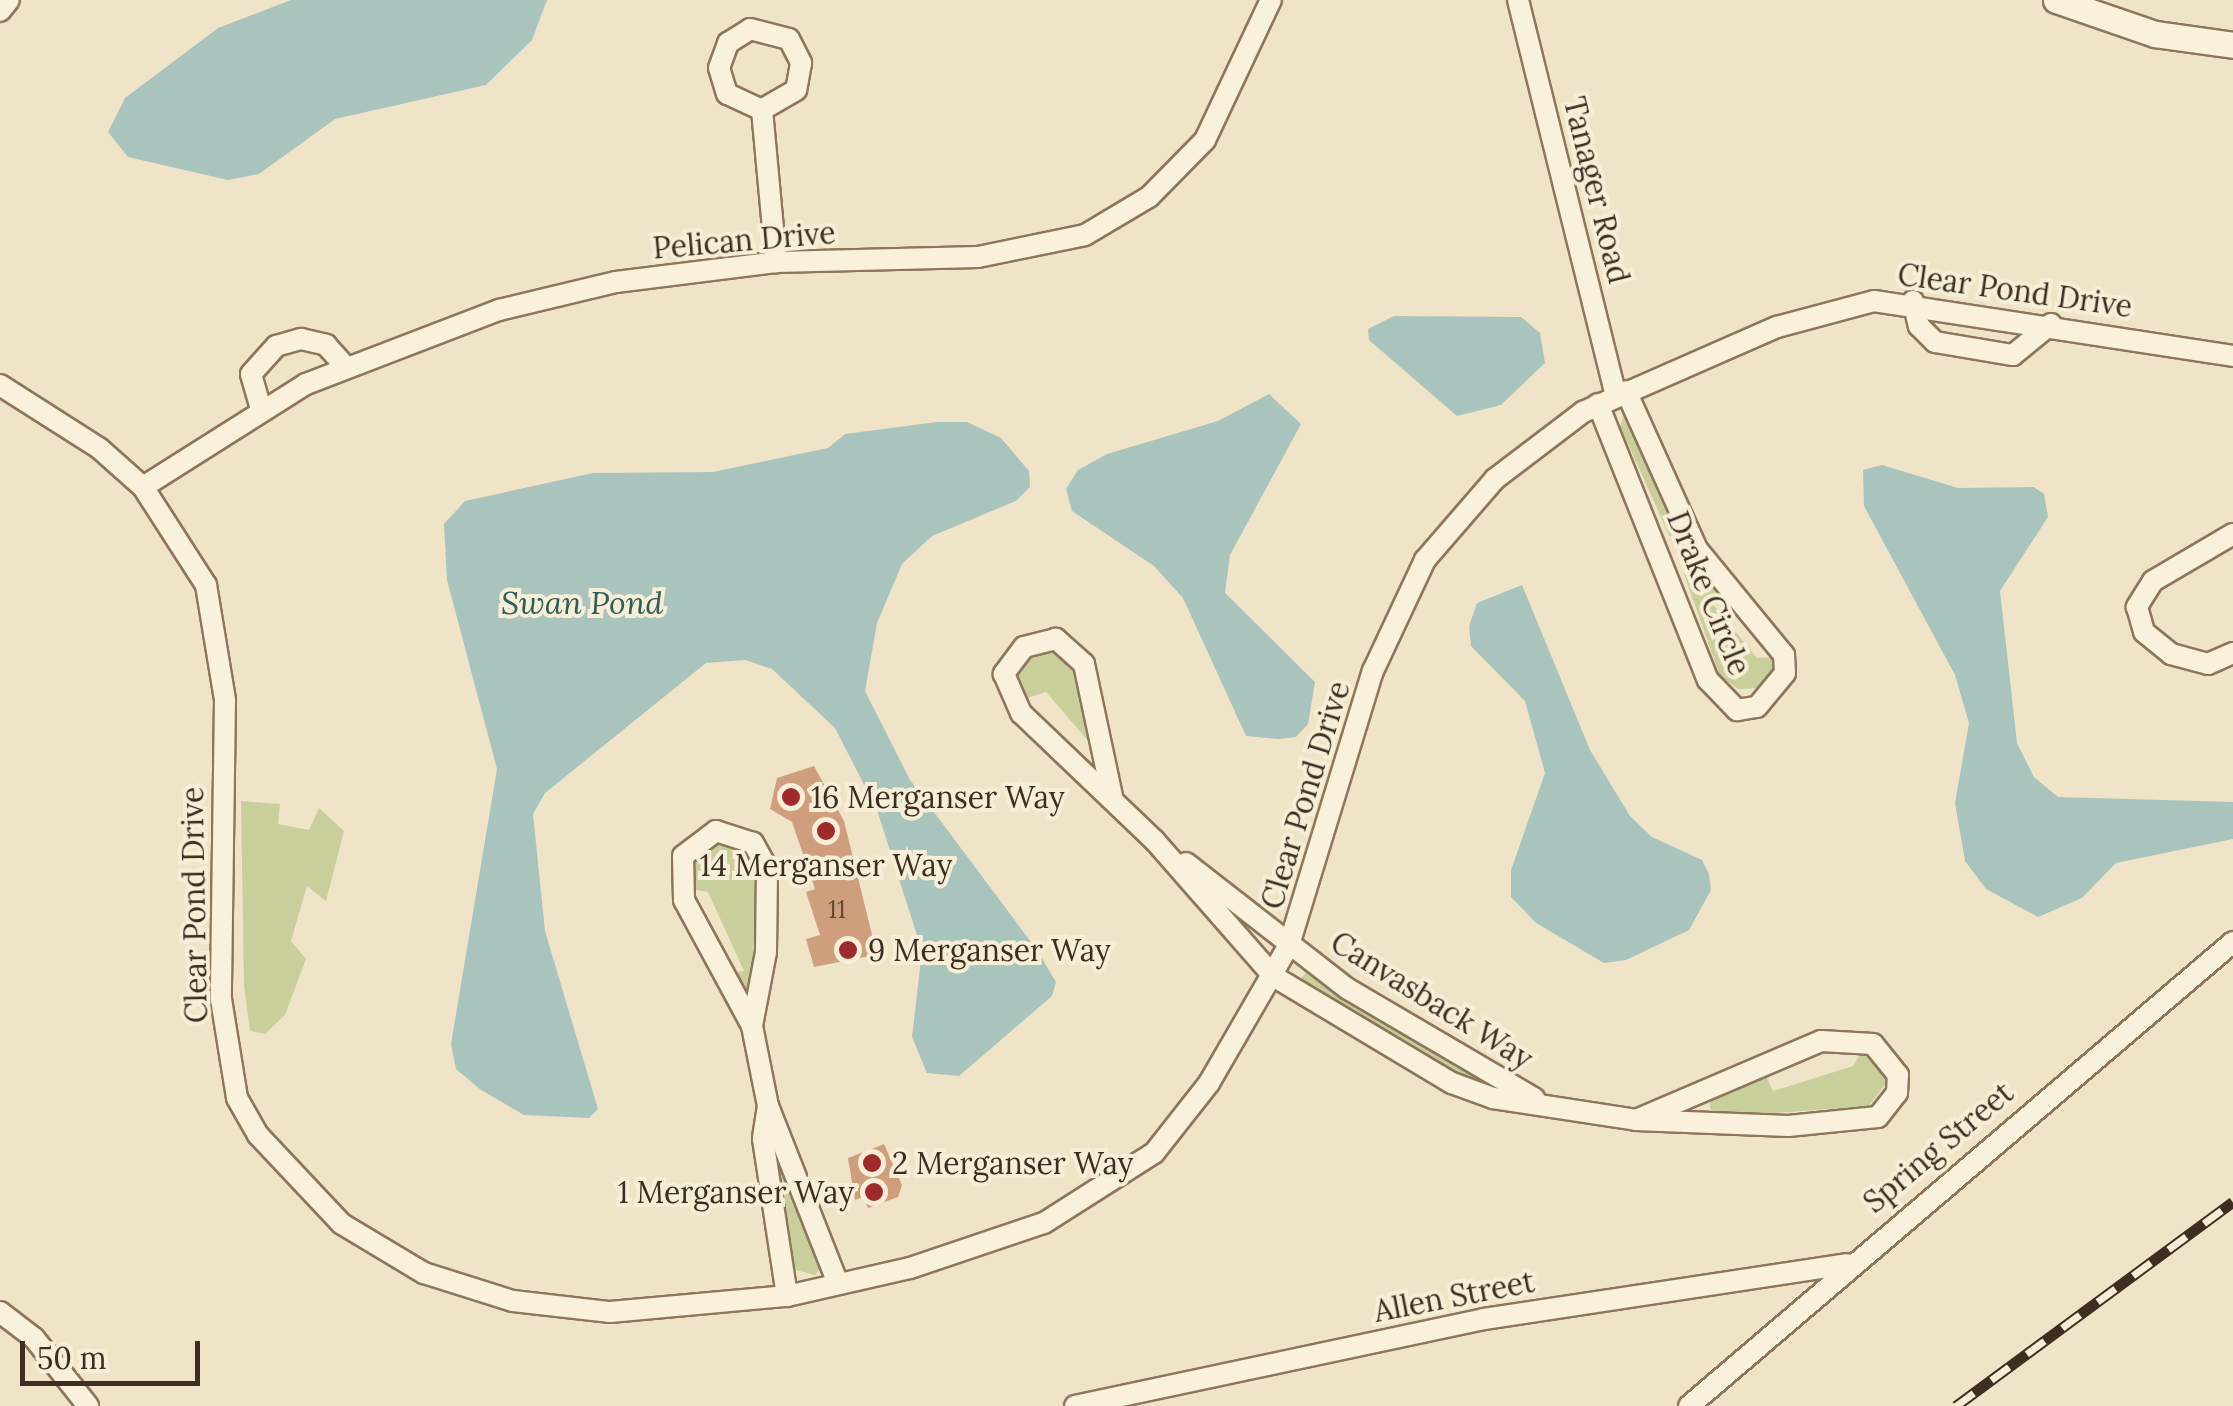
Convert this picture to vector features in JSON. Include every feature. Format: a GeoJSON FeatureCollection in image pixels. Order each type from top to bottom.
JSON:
{"type":"FeatureCollection","features":[{"type":"Feature","properties":{"kind":"street"},"geometry":{"type":"LineString","coordinates":[[0,11],[9,0]]}},
{"type":"Feature","properties":{"kind":"street","name":"Pelican Drive"},"geometry":{"type":"LineString","coordinates":[[144,487],[260,410],[344,366],[500,310],[616,282],[776,262],[978,258],[1048,248],[1112,221],[1159,188],[1205,140],[1271,0]]}},
{"type":"Feature","properties":{"kind":"street","name":"Tanager Road"},"geometry":{"type":"LineString","coordinates":[[1518,0],[1613,397]]}},
{"type":"Feature","properties":{"kind":"street"},"geometry":{"type":"LineString","coordinates":[[2056,0],[2155,34],[2233,45]]}},
{"type":"Feature","properties":{"kind":"street"},"geometry":{"type":"LineString","coordinates":[[750,28],[789,39],[801,64],[796,90],[762,110],[727,94],[719,68],[728,43],[750,28]]}},
{"type":"Feature","properties":{"kind":"street"},"geometry":{"type":"LineString","coordinates":[[762,110],[776,262]]}},
{"type":"Feature","properties":{"kind":"street"},"geometry":{"type":"LineString","coordinates":[[1912,301],[1919,326],[1935,342],[2014,355],[2051,324]]}},
{"type":"Feature","properties":{"kind":"street","name":"Clear Pond Drive"},"geometry":{"type":"LineString","coordinates":[[0,385],[144,487],[206,585],[220,644],[221,999],[237,1098],[286,1171],[385,1253],[513,1301],[610,1312],[786,1296],[838,1284],[1012,1234],[1124,1178],[1180,1125],[1289,945],[1374,671],[1425,560],[1495,479],[1613,397],[1824,310],[1912,301],[2233,356]]}},
{"type":"Feature","properties":{"kind":"street"},"geometry":{"type":"LineString","coordinates":[[260,410],[251,374],[276,346],[301,338],[326,346],[344,366]]}},
{"type":"Feature","properties":{"kind":"street","name":"Drake Circle"},"geometry":{"type":"LineString","coordinates":[[1613,397],[1697,549],[1784,655],[1784,673],[1757,707],[1737,710],[1721,700],[1668,563],[1613,397]]}},
{"type":"Feature","properties":{"kind":"street"},"geometry":{"type":"LineString","coordinates":[[2233,534],[2153,580],[2138,607],[2144,632],[2171,654],[2208,664],[2233,653]]}},
{"type":"Feature","properties":{"kind":"street"},"geometry":{"type":"LineString","coordinates":[[1668,563],[1697,549]]}},
{"type":"Feature","properties":{"kind":"street"},"geometry":{"type":"LineString","coordinates":[[1112,796],[1084,664],[1056,640],[1024,647],[1008,658],[1007,694],[1155,841]]}},
{"type":"Feature","properties":{"kind":"street"},"geometry":{"type":"LineString","coordinates":[[752,1026],[766,952],[767,868],[754,843],[716,831],[683,856],[684,900],[752,1026],[768,1106],[838,1284]]}},
{"type":"Feature","properties":{"kind":"street","name":"Canvasback Way"},"geometry":{"type":"LineString","coordinates":[[1155,841],[1289,945],[1544,1104]]}},
{"type":"Feature","properties":{"kind":"street","name":"Canvasback Way"},"geometry":{"type":"LineString","coordinates":[[1155,841],[1272,976],[1452,1084],[1636,1120],[1860,1122],[1888,1106],[1898,1075],[1873,1044],[1821,1040],[1636,1120]]}},
{"type":"Feature","properties":{"kind":"street","name":"Spring Street"},"geometry":{"type":"LineString","coordinates":[[1690,1406],[1847,1264],[2233,942]]}},
{"type":"Feature","properties":{"kind":"street"},"geometry":{"type":"LineString","coordinates":[[768,1106],[762,1139],[786,1296]]}},
{"type":"Feature","properties":{"kind":"street","name":"Allen Street"},"geometry":{"type":"LineString","coordinates":[[1075,1406],[1484,1319],[1847,1264]]}},
{"type":"Feature","properties":{"kind":"street"},"geometry":{"type":"LineString","coordinates":[[0,1312],[34,1338],[88,1406]]}},
{"type":"Feature","properties":{"kind":"green space"},"geometry":{"type":"Polygon","coordinates":[[[1624,415],[1683,537],[1680,542],[1673,544],[1620,426],[1624,415]]]}},
{"type":"Feature","properties":{"kind":"green space"},"geometry":{"type":"Polygon","coordinates":[[[1697,566],[1726,590],[1707,597],[1757,658],[1781,657],[1763,688],[1738,689],[1720,676],[1684,574],[1697,566]]]}},
{"type":"Feature","properties":{"kind":"green space"},"geometry":{"type":"Polygon","coordinates":[[[1054,649],[1073,656],[1098,752],[1046,692],[1027,698],[1018,691],[1020,663],[1054,649]]]}},
{"type":"Feature","properties":{"kind":"green space"},"geometry":{"type":"Polygon","coordinates":[[[241,801],[280,804],[278,824],[309,830],[319,808],[344,831],[326,901],[307,886],[291,941],[306,959],[285,1015],[265,1034],[250,1031],[244,985],[241,801]]]}},
{"type":"Feature","properties":{"kind":"green space"},"geometry":{"type":"Polygon","coordinates":[[[725,837],[742,845],[757,874],[751,1006],[726,974],[744,971],[708,892],[691,889],[688,873],[695,858],[725,837]]]}},
{"type":"Feature","properties":{"kind":"green space"},"geometry":{"type":"Polygon","coordinates":[[[1309,969],[1480,1074],[1466,1079],[1435,1065],[1299,981],[1309,969]]]}},
{"type":"Feature","properties":{"kind":"green space"},"geometry":{"type":"Polygon","coordinates":[[[1863,1050],[1875,1050],[1889,1079],[1869,1106],[1719,1117],[1710,1108],[1710,1098],[1763,1070],[1773,1091],[1853,1066],[1863,1050]]]}},
{"type":"Feature","properties":{"kind":"green space"},"geometry":{"type":"Polygon","coordinates":[[[773,1139],[821,1267],[815,1275],[792,1269],[773,1139]]]}},
{"type":"Feature","properties":{"kind":"water"},"geometry":{"type":"Polygon","coordinates":[[[291,0],[547,0],[532,40],[486,85],[335,119],[259,174],[228,180],[128,157],[108,132],[125,98],[218,28],[291,0]]]}},
{"type":"Feature","properties":{"kind":"water"},"geometry":{"type":"Polygon","coordinates":[[[1394,316],[1521,317],[1540,333],[1545,363],[1501,405],[1457,416],[1369,340],[1368,329],[1394,316]]]}},
{"type":"Feature","properties":{"kind":"water"},"geometry":{"type":"Polygon","coordinates":[[[1269,394],[1301,424],[1230,555],[1225,593],[1315,682],[1308,724],[1296,737],[1278,739],[1246,736],[1183,598],[1154,566],[1072,511],[1066,489],[1078,470],[1107,454],[1218,421],[1269,394]]]}},
{"type":"Feature","properties":{"kind":"water","name":"Swan Pond"},"geometry":{"type":"Polygon","coordinates":[[[967,422],[1001,438],[1029,471],[1030,487],[1016,501],[932,536],[902,564],[877,623],[865,691],[910,780],[1037,950],[1056,982],[1052,996],[959,1076],[927,1073],[912,1037],[922,951],[877,810],[835,728],[772,669],[745,660],[706,663],[545,793],[533,814],[545,931],[598,1109],[589,1118],[524,1115],[481,1090],[456,1069],[451,1044],[497,769],[447,580],[444,524],[465,501],[593,473],[713,472],[828,448],[845,434],[967,422]]]}},
{"type":"Feature","properties":{"kind":"water"},"geometry":{"type":"Polygon","coordinates":[[[1882,465],[1958,488],[2034,487],[2044,494],[2048,517],[2000,591],[2017,743],[2034,777],[2058,797],[2233,802],[2233,839],[2116,863],[2082,898],[2038,917],[1986,889],[1965,861],[1955,803],[1969,723],[1955,675],[1864,506],[1863,470],[1882,465]]]}},
{"type":"Feature","properties":{"kind":"water"},"geometry":{"type":"Polygon","coordinates":[[[1522,585],[1590,750],[1630,816],[1652,837],[1702,860],[1709,874],[1711,890],[1689,930],[1626,960],[1604,963],[1536,923],[1511,897],[1511,870],[1545,773],[1525,701],[1471,646],[1469,626],[1477,603],[1522,585]]]}},
{"type":"Feature","properties":{"kind":"building"},"geometry":{"type":"Polygon","coordinates":[[[814,766],[844,821],[875,955],[814,967],[806,939],[820,935],[806,892],[815,889],[792,822],[770,809],[777,778],[814,766]]]}},
{"type":"Feature","properties":{"kind":"building"},"geometry":{"type":"Polygon","coordinates":[[[884,1144],[902,1185],[898,1197],[868,1208],[863,1197],[855,1200],[848,1158],[884,1144]]]}},
{"type":"Feature","properties":{"kind":"railway"},"geometry":{"type":"LineString","coordinates":[[1956,1406],[2233,1202]]}},
{"type":"Feature","properties":{"kind":"place","name":"16 Merganser Way"},"geometry":{"type":"Point","coordinates":[791,797]}},
{"type":"Feature","properties":{"kind":"place","name":"14 Merganser Way"},"geometry":{"type":"Point","coordinates":[826,831]}},
{"type":"Feature","properties":{"kind":"place","name":"9 Merganser Way"},"geometry":{"type":"Point","coordinates":[848,950]}},
{"type":"Feature","properties":{"kind":"place","name":"2 Merganser Way"},"geometry":{"type":"Point","coordinates":[872,1163]}},
{"type":"Feature","properties":{"kind":"place","name":"1 Merganser Way"},"geometry":{"type":"Point","coordinates":[874,1192]}}]}
